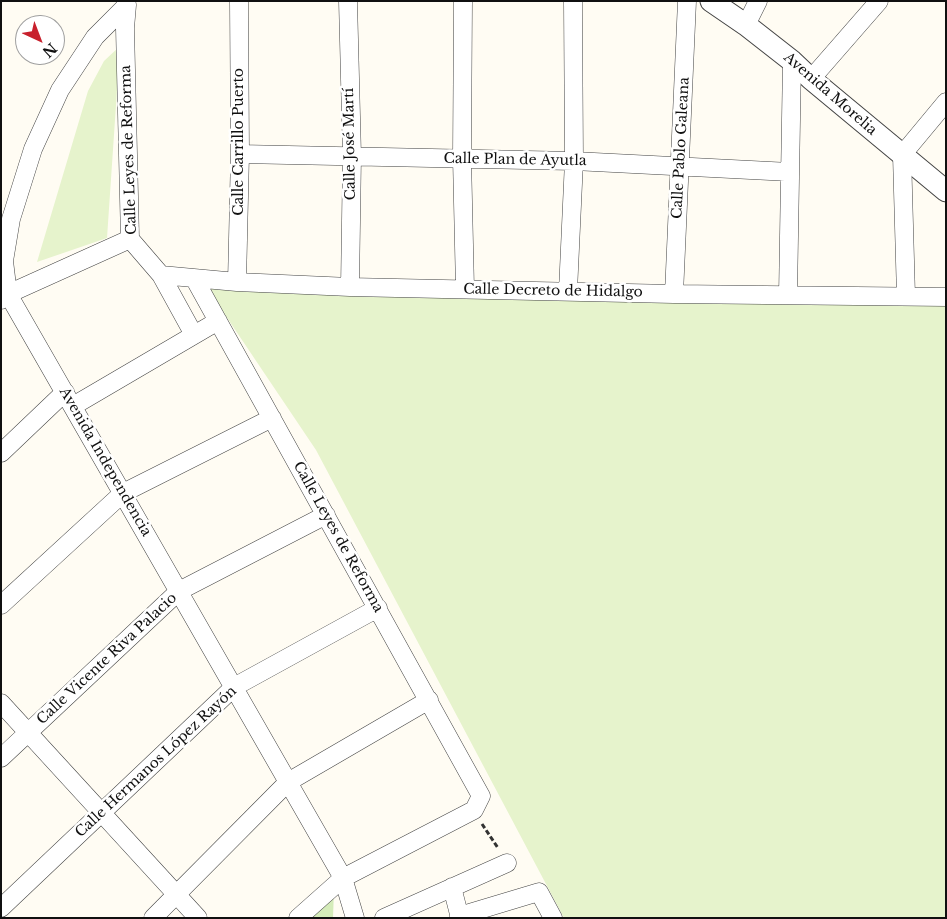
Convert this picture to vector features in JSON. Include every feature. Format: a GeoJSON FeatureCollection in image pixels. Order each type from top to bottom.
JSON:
{"type":"FeatureCollection","features":[{"type":"Feature","properties":{"kind":"street","name":"Calle Carrillo Puerto"},"geometry":{"type":"LineString","coordinates":[[237,282],[240,154],[239,1]]}},
{"type":"Feature","properties":{"kind":"street","name":"Calle José Martí"},"geometry":{"type":"LineString","coordinates":[[348,1],[352,156],[350,287]]}},
{"type":"Feature","properties":{"kind":"street"},"geometry":{"type":"LineString","coordinates":[[463,1],[462,158],[465,289]]}},
{"type":"Feature","properties":{"kind":"street"},"geometry":{"type":"LineString","coordinates":[[568,291],[574,160],[573,1]]}},
{"type":"Feature","properties":{"kind":"street","name":"Calle Pablo Galeana"},"geometry":{"type":"LineString","coordinates":[[674,294],[687,1]]}},
{"type":"Feature","properties":{"kind":"street","name":"Avenida Morelia"},"geometry":{"type":"LineString","coordinates":[[711,1],[746,24],[792,61],[811,80],[946,191]]}},
{"type":"Feature","properties":{"kind":"street"},"geometry":{"type":"LineString","coordinates":[[746,24],[758,1]]}},
{"type":"Feature","properties":{"kind":"street"},"geometry":{"type":"LineString","coordinates":[[811,80],[879,1]]}},
{"type":"Feature","properties":{"kind":"street","name":"Calle Leyes de Reforma"},"geometry":{"type":"LineString","coordinates":[[126,3],[130,239],[161,275],[194,335]]}},
{"type":"Feature","properties":{"kind":"street","name":"Avenida Independencia"},"geometry":{"type":"LineString","coordinates":[[126,3],[95,38],[60,90],[33,149],[11,219],[4,261],[5,297],[69,399],[343,878],[355,918]]}},
{"type":"Feature","properties":{"kind":"street"},"geometry":{"type":"LineString","coordinates":[[788,295],[792,61]]}},
{"type":"Feature","properties":{"kind":"street"},"geometry":{"type":"LineString","coordinates":[[906,296],[902,155],[946,102]]}},
{"type":"Feature","properties":{"kind":"street","name":"Calle Plan de Ayutla"},"geometry":{"type":"LineString","coordinates":[[240,154],[574,160],[790,172]]}},
{"type":"Feature","properties":{"kind":"street"},"geometry":{"type":"LineString","coordinates":[[5,297],[130,239]]}},
{"type":"Feature","properties":{"kind":"street","name":"Calle Decreto de Hidalgo"},"geometry":{"type":"LineString","coordinates":[[161,275],[237,282],[350,287],[674,294],[946,297]]}},
{"type":"Feature","properties":{"kind":"street","name":"Calle Leyes de Reforma"},"geometry":{"type":"LineString","coordinates":[[194,278],[429,700],[477,803]]}},
{"type":"Feature","properties":{"kind":"street"},"geometry":{"type":"LineString","coordinates":[[1,453],[69,399],[218,321]]}},
{"type":"Feature","properties":{"kind":"street"},"geometry":{"type":"LineString","coordinates":[[1,605],[123,493],[272,418]]}},
{"type":"Feature","properties":{"kind":"street","name":"Calle Vicente Riva Palacio"},"geometry":{"type":"LineString","coordinates":[[1,758],[179,591],[326,515]]}},
{"type":"Feature","properties":{"kind":"street","name":"Calle Hermanos López Rayón"},"geometry":{"type":"LineString","coordinates":[[1,908],[234,687],[378,608]]}},
{"type":"Feature","properties":{"kind":"street"},"geometry":{"type":"LineString","coordinates":[[153,918],[288,782],[429,700]]}},
{"type":"Feature","properties":{"kind":"street"},"geometry":{"type":"LineString","coordinates":[[1,703],[198,918]]}},
{"type":"Feature","properties":{"kind":"street"},"geometry":{"type":"LineString","coordinates":[[298,918],[343,878],[477,803]]}},
{"type":"Feature","properties":{"kind":"street"},"geometry":{"type":"LineString","coordinates":[[384,918],[507,863]]}},
{"type":"Feature","properties":{"kind":"street"},"geometry":{"type":"LineString","coordinates":[[452,887],[460,917],[539,892],[553,918]]}},
{"type":"Feature","properties":{"kind":"street"},"geometry":{"type":"LineString","coordinates":[[1,913],[7,918]]}},
{"type":"Feature","properties":{"kind":"path"},"geometry":{"type":"LineString","coordinates":[[477,803],[507,863]]}},
{"type":"Feature","properties":{"kind":"green space"},"geometry":{"type":"Polygon","coordinates":[[[120,46],[107,238],[37,262],[88,91],[104,61],[120,46]]]}},
{"type":"Feature","properties":{"kind":"green space"},"geometry":{"type":"Polygon","coordinates":[[[205,285],[946,302],[946,918],[564,918],[316,450],[205,285]]]}},
{"type":"Feature","properties":{"kind":"green space"},"geometry":{"type":"Polygon","coordinates":[[[334,889],[333,918],[302,918],[334,889]]]}}]}
